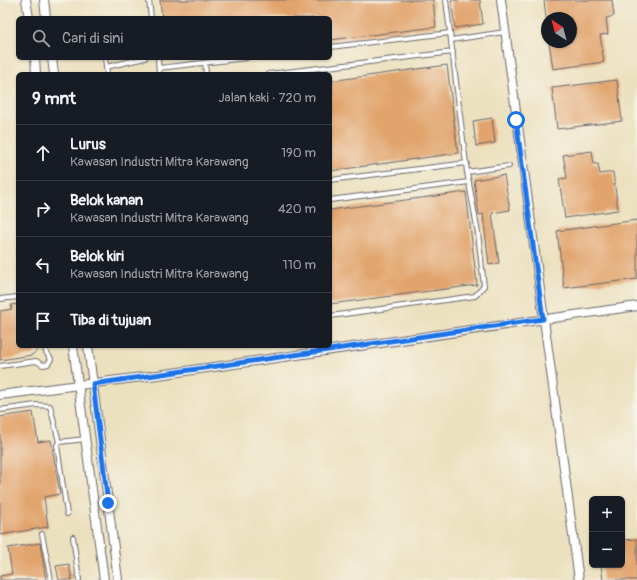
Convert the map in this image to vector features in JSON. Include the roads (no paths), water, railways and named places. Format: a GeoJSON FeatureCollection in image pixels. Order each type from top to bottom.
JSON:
{"type":"FeatureCollection","features":[{"type":"Feature","properties":{"kind":"street"},"geometry":{"type":"LineString","coordinates":[[26,0],[29,16]]}},
{"type":"Feature","properties":{"kind":"street"},"geometry":{"type":"LineString","coordinates":[[44,0],[46,16]]}},
{"type":"Feature","properties":{"kind":"street"},"geometry":{"type":"LineString","coordinates":[[500,0],[543,319],[557,409],[579,580]]}},
{"type":"Feature","properties":{"kind":"street"},"geometry":{"type":"LineString","coordinates":[[35,60],[36,72]]}},
{"type":"Feature","properties":{"kind":"street"},"geometry":{"type":"LineString","coordinates":[[52,60],[54,72]]}},
{"type":"Feature","properties":{"kind":"street"},"geometry":{"type":"LineString","coordinates":[[0,395],[93,384],[637,306]]}},
{"type":"Feature","properties":{"kind":"street"},"geometry":{"type":"LineString","coordinates":[[73,348],[77,386],[86,438],[104,580]]}},
{"type":"Feature","properties":{"kind":"street"},"geometry":{"type":"LineString","coordinates":[[88,348],[118,580]]}},
{"type":"Feature","properties":{"kind":"lane"},"geometry":{"type":"LineString","coordinates":[[149,0],[151,16]]}},
{"type":"Feature","properties":{"kind":"lane"},"geometry":{"type":"LineString","coordinates":[[332,316],[475,296],[484,286],[484,277],[467,172],[446,0]]}},
{"type":"Feature","properties":{"kind":"lane"},"geometry":{"type":"LineString","coordinates":[[451,40],[505,32]]}},
{"type":"Feature","properties":{"kind":"lane"},"geometry":{"type":"LineString","coordinates":[[332,47],[450,33]]}},
{"type":"Feature","properties":{"kind":"lane"},"geometry":{"type":"LineString","coordinates":[[286,72],[453,52]]}},
{"type":"Feature","properties":{"kind":"lane"},"geometry":{"type":"LineString","coordinates":[[105,60],[107,72]]}},
{"type":"Feature","properties":{"kind":"lane"},"geometry":{"type":"LineString","coordinates":[[106,67],[126,60]]}},
{"type":"Feature","properties":{"kind":"lane"},"geometry":{"type":"LineString","coordinates":[[158,60],[159,72]]}},
{"type":"Feature","properties":{"kind":"lane"},"geometry":{"type":"LineString","coordinates":[[159,68],[230,60]]}},
{"type":"Feature","properties":{"kind":"lane"},"geometry":{"type":"LineString","coordinates":[[205,63],[206,72]]}},
{"type":"Feature","properties":{"kind":"lane"},"geometry":{"type":"LineString","coordinates":[[332,180],[467,163]]}},
{"type":"Feature","properties":{"kind":"lane"},"geometry":{"type":"LineString","coordinates":[[467,172],[509,166]]}},
{"type":"Feature","properties":{"kind":"lane"},"geometry":{"type":"LineString","coordinates":[[332,200],[469,182]]}},
{"type":"Feature","properties":{"kind":"lane"},"geometry":{"type":"LineString","coordinates":[[0,299],[16,297]]}},
{"type":"Feature","properties":{"kind":"lane"},"geometry":{"type":"LineString","coordinates":[[0,366],[36,361],[43,365],[48,364],[51,359],[46,352],[45,348]]}},
{"type":"Feature","properties":{"kind":"lane"},"geometry":{"type":"LineString","coordinates":[[0,410],[36,405],[50,406],[59,442],[57,448],[67,514]]}},
{"type":"Feature","properties":{"kind":"lane"},"geometry":{"type":"LineString","coordinates":[[59,442],[86,438]]}},
{"type":"Feature","properties":{"kind":"lane"},"geometry":{"type":"LineString","coordinates":[[42,534],[51,580]]}},
{"type":"Feature","properties":{"kind":"lane"},"geometry":{"type":"LineString","coordinates":[[73,537],[79,580]]}}]}
